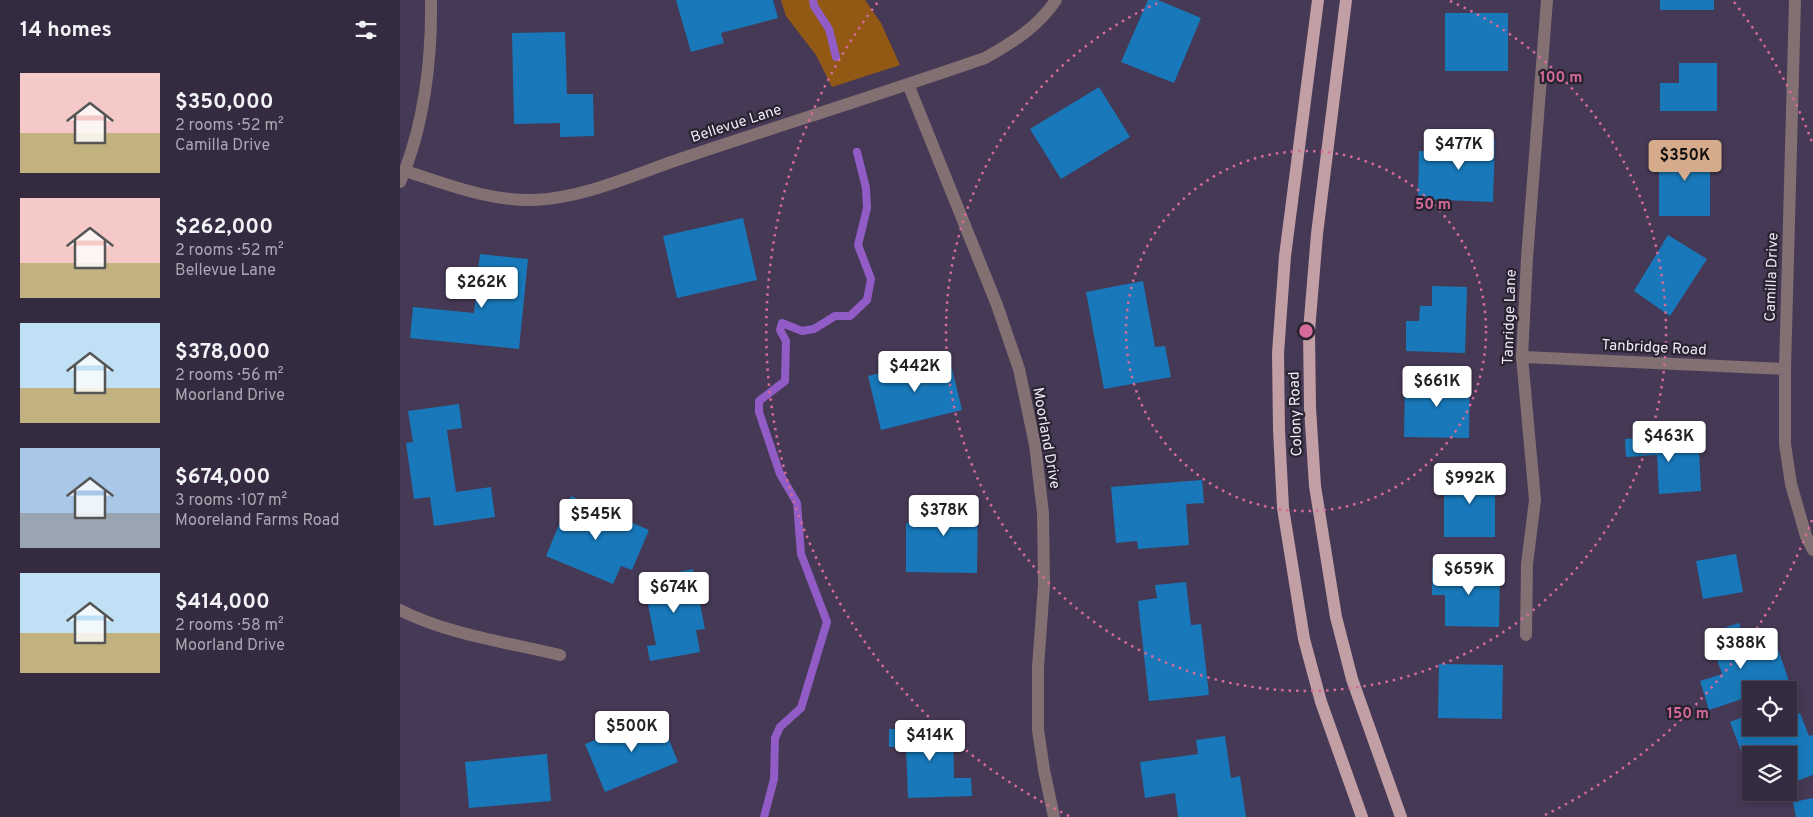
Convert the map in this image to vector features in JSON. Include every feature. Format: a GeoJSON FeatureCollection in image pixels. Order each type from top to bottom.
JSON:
{"type":"FeatureCollection","features":[{"type":"Feature","properties":{"kind":"main road","name":"Colony Road"},"geometry":{"type":"LineString","coordinates":[[1318,0],[1285,256],[1278,353],[1278,430],[1283,508],[1304,639],[1321,702],[1362,817]]}},
{"type":"Feature","properties":{"kind":"main road","name":"Colony Road"},"geometry":{"type":"LineString","coordinates":[[1346,0],[1317,234],[1309,331],[1310,408],[1315,486],[1336,617],[1352,679],[1401,817]]}},
{"type":"Feature","properties":{"kind":"street"},"geometry":{"type":"LineString","coordinates":[[402,176],[420,119],[429,61],[431,0]]}},
{"type":"Feature","properties":{"kind":"street","name":"Bellevue Lane"},"geometry":{"type":"LineString","coordinates":[[402,176],[507,200],[564,197],[597,188],[984,58],[1012,43],[1039,20],[1056,0]]}},
{"type":"Feature","properties":{"kind":"street","name":"Tanridge Lane"},"geometry":{"type":"LineString","coordinates":[[1526,635],[1527,564],[1535,500],[1522,357],[1527,258],[1547,0]]}},
{"type":"Feature","properties":{"kind":"street","name":"Camilla Drive"},"geometry":{"type":"LineString","coordinates":[[1795,0],[1785,369],[1785,444],[1791,484],[1806,536],[1813,550]]}},
{"type":"Feature","properties":{"kind":"street","name":"Moorland Drive"},"geometry":{"type":"LineString","coordinates":[[908,84],[997,305],[1019,369],[1035,444],[1043,513],[1044,585],[1038,667],[1038,730],[1054,817]]}},
{"type":"Feature","properties":{"kind":"street","name":"Tanbridge Road"},"geometry":{"type":"LineString","coordinates":[[1522,357],[1785,369]]}},
{"type":"Feature","properties":{"kind":"street"},"geometry":{"type":"LineString","coordinates":[[400,610],[424,622],[468,636],[560,655]]}},
{"type":"Feature","properties":{"kind":"shaded area"},"geometry":{"type":"Polygon","coordinates":[[[781,0],[865,0],[881,23],[900,65],[832,87],[816,55],[786,16],[781,0]]]}},
{"type":"Feature","properties":{"kind":"building"},"geometry":{"type":"Polygon","coordinates":[[[676,0],[773,0],[778,18],[721,33],[724,43],[691,52],[676,0]]]}},
{"type":"Feature","properties":{"kind":"building"},"geometry":{"type":"Polygon","coordinates":[[[1148,0],[1158,0],[1201,18],[1174,83],[1121,62],[1148,0]]]}},
{"type":"Feature","properties":{"kind":"building"},"geometry":{"type":"Polygon","coordinates":[[[1660,0],[1714,0],[1714,10],[1660,10],[1660,0]]]}},
{"type":"Feature","properties":{"kind":"building"},"geometry":{"type":"Polygon","coordinates":[[[1445,13],[1508,13],[1508,71],[1445,71],[1445,13]]]}},
{"type":"Feature","properties":{"kind":"building"},"geometry":{"type":"Polygon","coordinates":[[[565,32],[567,94],[593,94],[594,136],[560,137],[560,123],[514,124],[512,33],[565,32]]]}},
{"type":"Feature","properties":{"kind":"building"},"geometry":{"type":"Polygon","coordinates":[[[1679,63],[1717,63],[1717,111],[1660,111],[1660,83],[1679,83],[1679,63]]]}},
{"type":"Feature","properties":{"kind":"building"},"geometry":{"type":"Polygon","coordinates":[[[1099,87],[1130,137],[1061,179],[1030,129],[1099,87]]]}},
{"type":"Feature","properties":{"kind":"building"},"geometry":{"type":"Polygon","coordinates":[[[1447,137],[1495,139],[1493,202],[1418,199],[1419,151],[1447,152],[1447,137]]]}},
{"type":"Feature","properties":{"kind":"building"},"geometry":{"type":"Polygon","coordinates":[[[1659,147],[1710,147],[1710,216],[1659,216],[1659,147]]]}},
{"type":"Feature","properties":{"kind":"building"},"geometry":{"type":"Polygon","coordinates":[[[743,218],[757,280],[677,298],[663,236],[743,218]]]}},
{"type":"Feature","properties":{"kind":"building"},"geometry":{"type":"Polygon","coordinates":[[[1668,235],[1707,259],[1670,316],[1634,291],[1668,235]]]}},
{"type":"Feature","properties":{"kind":"building"},"geometry":{"type":"Polygon","coordinates":[[[480,254],[528,259],[519,349],[410,338],[413,307],[474,313],[480,254]]]}},
{"type":"Feature","properties":{"kind":"building"},"geometry":{"type":"Polygon","coordinates":[[[1143,281],[1155,347],[1165,346],[1171,377],[1104,389],[1086,292],[1143,281]]]}},
{"type":"Feature","properties":{"kind":"building"},"geometry":{"type":"Polygon","coordinates":[[[1432,286],[1467,287],[1465,353],[1406,351],[1406,321],[1419,321],[1420,306],[1432,306],[1432,286]]]}},
{"type":"Feature","properties":{"kind":"building"},"geometry":{"type":"Polygon","coordinates":[[[949,356],[962,410],[881,430],[868,376],[949,356]]]}},
{"type":"Feature","properties":{"kind":"building"},"geometry":{"type":"Polygon","coordinates":[[[1405,378],[1470,378],[1469,438],[1404,437],[1405,378]]]}},
{"type":"Feature","properties":{"kind":"building"},"geometry":{"type":"Polygon","coordinates":[[[459,404],[462,428],[447,430],[456,492],[491,487],[495,517],[434,526],[430,497],[414,499],[406,443],[413,442],[408,411],[459,404]]]}},
{"type":"Feature","properties":{"kind":"building"},"geometry":{"type":"Polygon","coordinates":[[[1675,435],[1676,451],[1699,450],[1701,491],[1659,494],[1657,455],[1626,457],[1625,439],[1675,435]]]}},
{"type":"Feature","properties":{"kind":"building"},"geometry":{"type":"Polygon","coordinates":[[[1444,472],[1495,472],[1495,537],[1444,537],[1444,472]]]}},
{"type":"Feature","properties":{"kind":"building"},"geometry":{"type":"Polygon","coordinates":[[[1202,480],[1204,503],[1186,504],[1189,545],[1138,549],[1137,541],[1116,543],[1111,487],[1202,480]]]}},
{"type":"Feature","properties":{"kind":"building"},"geometry":{"type":"Polygon","coordinates":[[[571,496],[649,530],[632,570],[621,566],[613,584],[546,556],[571,496]]]}},
{"type":"Feature","properties":{"kind":"building"},"geometry":{"type":"Polygon","coordinates":[[[922,498],[978,498],[977,573],[906,572],[906,523],[922,523],[922,498]]]}},
{"type":"Feature","properties":{"kind":"building"},"geometry":{"type":"Polygon","coordinates":[[[1736,554],[1743,592],[1703,599],[1696,561],[1736,554]]]}},
{"type":"Feature","properties":{"kind":"building"},"geometry":{"type":"Polygon","coordinates":[[[1432,568],[1500,570],[1499,627],[1445,626],[1445,595],[1432,595],[1432,568]]]}},
{"type":"Feature","properties":{"kind":"building"},"geometry":{"type":"Polygon","coordinates":[[[693,569],[705,629],[696,630],[700,652],[650,661],[647,646],[656,645],[643,579],[693,569]]]}},
{"type":"Feature","properties":{"kind":"building"},"geometry":{"type":"Polygon","coordinates":[[[1186,582],[1191,625],[1201,624],[1209,695],[1149,701],[1138,601],[1157,598],[1155,585],[1186,582]]]}},
{"type":"Feature","properties":{"kind":"building"},"geometry":{"type":"Polygon","coordinates":[[[1739,623],[1750,658],[1778,649],[1789,681],[1742,681],[1742,699],[1709,710],[1700,681],[1722,674],[1708,633],[1739,623]]]}},
{"type":"Feature","properties":{"kind":"building"},"geometry":{"type":"Polygon","coordinates":[[[1439,664],[1503,665],[1502,719],[1438,718],[1439,664]]]}},
{"type":"Feature","properties":{"kind":"building"},"geometry":{"type":"Polygon","coordinates":[[[1800,713],[1809,736],[1813,735],[1813,775],[1797,781],[1797,746],[1742,746],[1742,754],[1730,722],[1742,717],[1742,736],[1797,736],[1797,714],[1800,713]]]}},
{"type":"Feature","properties":{"kind":"building"},"geometry":{"type":"Polygon","coordinates":[[[659,715],[678,762],[605,792],[585,744],[659,715]]]}},
{"type":"Feature","properties":{"kind":"building"},"geometry":{"type":"Polygon","coordinates":[[[953,727],[954,778],[971,778],[972,796],[908,798],[906,747],[889,747],[889,729],[953,727]]]}},
{"type":"Feature","properties":{"kind":"building"},"geometry":{"type":"Polygon","coordinates":[[[1225,736],[1231,778],[1240,776],[1246,817],[1178,817],[1175,793],[1145,798],[1140,762],[1198,754],[1196,740],[1225,736]]]}},
{"type":"Feature","properties":{"kind":"building"},"geometry":{"type":"Polygon","coordinates":[[[547,754],[551,801],[469,808],[465,762],[547,754]]]}},
{"type":"Feature","properties":{"kind":"building"},"geometry":{"type":"Polygon","coordinates":[[[1813,798],[1813,817],[1796,817],[1793,802],[1813,798]]]}},
{"type":"Feature","properties":{"kind":"waterway"},"geometry":{"type":"LineString","coordinates":[[813,0],[814,6],[829,29],[836,57]]}},
{"type":"Feature","properties":{"kind":"waterway"},"geometry":{"type":"LineString","coordinates":[[764,817],[774,779],[775,738],[780,727],[801,708],[827,622],[801,554],[797,503],[780,474],[759,412],[759,401],[785,381],[786,341],[780,330],[782,323],[802,331],[814,329],[835,316],[850,316],[867,300],[871,279],[858,245],[867,208],[866,188],[857,152]]}}]}
